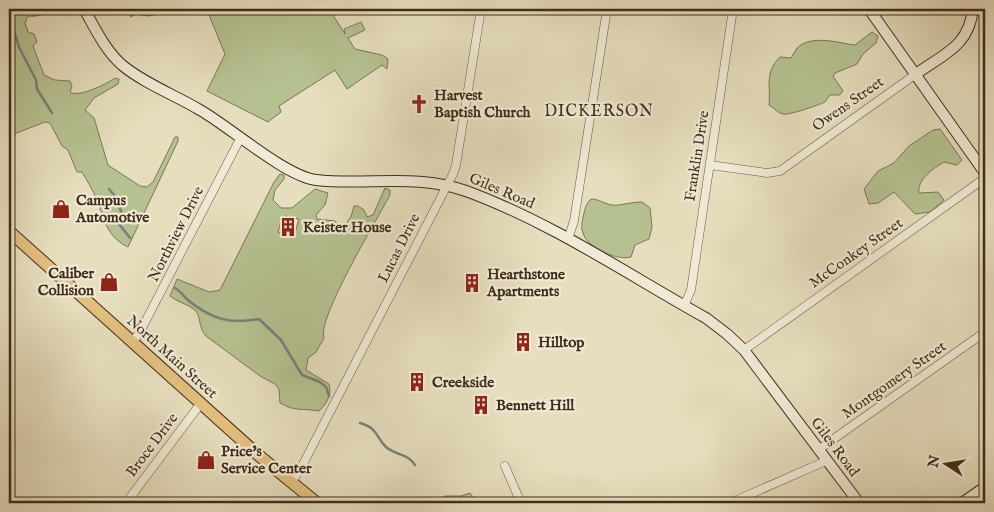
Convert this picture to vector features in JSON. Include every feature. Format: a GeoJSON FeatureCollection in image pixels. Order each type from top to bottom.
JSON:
{"type":"FeatureCollection","features":[{"type":"Feature","properties":{"kind":"main road","name":"North Main Street"},"geometry":{"type":"LineString","coordinates":[[9,231],[201,403],[317,503]]}},
{"type":"Feature","properties":{"kind":"street","name":"Giles Road"},"geometry":{"type":"LineString","coordinates":[[84,9],[101,39],[121,64],[143,79],[210,116],[282,165],[306,178],[424,181],[447,185],[507,207],[568,239],[717,326],[744,350],[859,503]]}},
{"type":"Feature","properties":{"kind":"street","name":"Lucas Drive"},"geometry":{"type":"LineString","coordinates":[[291,482],[300,470],[456,165],[481,9]]}},
{"type":"Feature","properties":{"kind":"street"},"geometry":{"type":"LineString","coordinates":[[568,239],[574,221],[607,9]]}},
{"type":"Feature","properties":{"kind":"street","name":"Franklin Drive"},"geometry":{"type":"LineString","coordinates":[[684,306],[691,290],[733,9]]}},
{"type":"Feature","properties":{"kind":"street"},"geometry":{"type":"LineString","coordinates":[[869,9],[985,173]]}},
{"type":"Feature","properties":{"kind":"street","name":"Owens Street"},"geometry":{"type":"LineString","coordinates":[[710,165],[767,173],[780,171],[964,38],[972,23],[973,9]]}},
{"type":"Feature","properties":{"kind":"street","name":"Northview Drive"},"geometry":{"type":"LineString","coordinates":[[133,342],[142,330],[241,137]]}},
{"type":"Feature","properties":{"kind":"street","name":"McConkey Street"},"geometry":{"type":"LineString","coordinates":[[744,350],[985,178]]}},
{"type":"Feature","properties":{"kind":"street","name":"Montgomery Street"},"geometry":{"type":"LineString","coordinates":[[818,450],[985,332]]}},
{"type":"Feature","properties":{"kind":"street","name":"Broce Drive"},"geometry":{"type":"LineString","coordinates":[[126,503],[201,403]]}},
{"type":"Feature","properties":{"kind":"street"},"geometry":{"type":"LineString","coordinates":[[730,503],[826,461]]}},
{"type":"Feature","properties":{"kind":"street"},"geometry":{"type":"LineString","coordinates":[[505,466],[521,503]]}},
{"type":"Feature","properties":{"kind":"street"},"geometry":{"type":"LineString","coordinates":[[962,503],[985,487]]}},
{"type":"Feature","properties":{"kind":"green space"},"geometry":{"type":"Polygon","coordinates":[[[9,9],[52,9],[41,15],[28,16],[25,23],[28,32],[34,34],[37,42],[33,46],[44,75],[55,80],[70,81],[72,86],[70,92],[86,92],[115,78],[119,79],[118,84],[94,98],[85,110],[94,118],[108,165],[140,186],[147,187],[153,182],[175,137],[178,137],[178,141],[128,247],[115,238],[107,227],[92,189],[82,172],[77,172],[68,150],[62,146],[50,123],[45,122],[9,136],[9,9]]]}},
{"type":"Feature","properties":{"kind":"green space"},"geometry":{"type":"Polygon","coordinates":[[[127,9],[184,9],[148,16],[136,14],[131,17],[127,9]]]}},
{"type":"Feature","properties":{"kind":"green space"},"geometry":{"type":"Polygon","coordinates":[[[193,9],[329,9],[345,34],[344,29],[361,22],[365,30],[348,38],[355,49],[382,55],[388,59],[387,69],[382,65],[347,89],[335,70],[279,106],[281,112],[268,122],[207,91],[225,54],[209,15],[193,9]]]}},
{"type":"Feature","properties":{"kind":"green space"},"geometry":{"type":"Polygon","coordinates":[[[872,32],[878,36],[876,43],[863,54],[857,64],[835,73],[833,76],[843,91],[840,95],[830,95],[825,102],[786,114],[779,113],[769,105],[770,74],[780,57],[791,58],[797,48],[810,41],[825,40],[855,45],[872,32]]]}},
{"type":"Feature","properties":{"kind":"green space"},"geometry":{"type":"Polygon","coordinates":[[[940,129],[962,160],[957,165],[944,162],[931,171],[923,179],[919,193],[938,192],[944,200],[930,212],[915,214],[894,192],[878,203],[869,204],[864,189],[878,171],[894,163],[909,146],[933,130],[940,129]]]}},
{"type":"Feature","properties":{"kind":"green space"},"geometry":{"type":"Polygon","coordinates":[[[280,174],[284,175],[284,179],[275,190],[273,200],[281,208],[292,208],[315,189],[328,193],[325,205],[316,215],[317,219],[335,221],[339,226],[344,226],[351,217],[354,206],[364,210],[367,217],[373,215],[385,188],[390,190],[390,195],[329,311],[324,328],[324,338],[316,352],[308,358],[306,370],[329,384],[330,392],[328,399],[319,411],[295,409],[280,403],[279,389],[275,384],[260,376],[206,336],[195,310],[170,296],[177,279],[209,292],[220,290],[274,182],[280,174]],[[285,216],[278,232],[294,236],[299,219],[285,216]]]}},
{"type":"Feature","properties":{"kind":"green space"},"geometry":{"type":"Polygon","coordinates":[[[591,199],[614,205],[642,202],[650,208],[652,227],[649,239],[635,245],[631,257],[618,257],[603,252],[590,244],[586,239],[582,229],[582,221],[591,199]]]}},
{"type":"Feature","properties":{"kind":"green space"},"geometry":{"type":"Polygon","coordinates":[[[470,493],[477,503],[439,503],[445,496],[461,496],[470,493]]]}},
{"type":"Feature","properties":{"kind":"waterway"},"geometry":{"type":"LineString","coordinates":[[9,14],[19,47],[36,80],[37,89],[52,113]]}},
{"type":"Feature","properties":{"kind":"waterway"},"geometry":{"type":"LineString","coordinates":[[109,189],[115,196],[124,219],[119,224],[130,238]]}},
{"type":"Feature","properties":{"kind":"waterway"},"geometry":{"type":"LineString","coordinates":[[175,288],[206,313],[222,319],[230,321],[259,319],[281,340],[302,375],[320,382],[326,387],[329,396]]}},
{"type":"Feature","properties":{"kind":"waterway"},"geometry":{"type":"LineString","coordinates":[[360,423],[370,427],[386,447],[406,457],[415,465]]}},
{"type":"Feature","properties":{"kind":"place","name":"Harvest Baptish Church"},"geometry":{"type":"Point","coordinates":[419,104]}},
{"type":"Feature","properties":{"kind":"place","name":"Campus Automotive"},"geometry":{"type":"Point","coordinates":[61,209]}},
{"type":"Feature","properties":{"kind":"place","name":"Keister House"},"geometry":{"type":"Point","coordinates":[288,227]}},
{"type":"Feature","properties":{"kind":"place","name":"Caliber Collision"},"geometry":{"type":"Point","coordinates":[109,282]}},
{"type":"Feature","properties":{"kind":"place","name":"Hearthstone Apartments"},"geometry":{"type":"Point","coordinates":[472,283]}},
{"type":"Feature","properties":{"kind":"place","name":"Hilltop"},"geometry":{"type":"Point","coordinates":[523,342]}},
{"type":"Feature","properties":{"kind":"place","name":"Creekside"},"geometry":{"type":"Point","coordinates":[417,382]}},
{"type":"Feature","properties":{"kind":"place","name":"Bennett Hill"},"geometry":{"type":"Point","coordinates":[481,405]}},
{"type":"Feature","properties":{"kind":"place","name":"Price's Service Center"},"geometry":{"type":"Point","coordinates":[206,460]}},
{"type":"Feature","properties":{"kind":"district","name":"DICKERSON"},"geometry":{"type":"Point","coordinates":[599,112]}}]}
